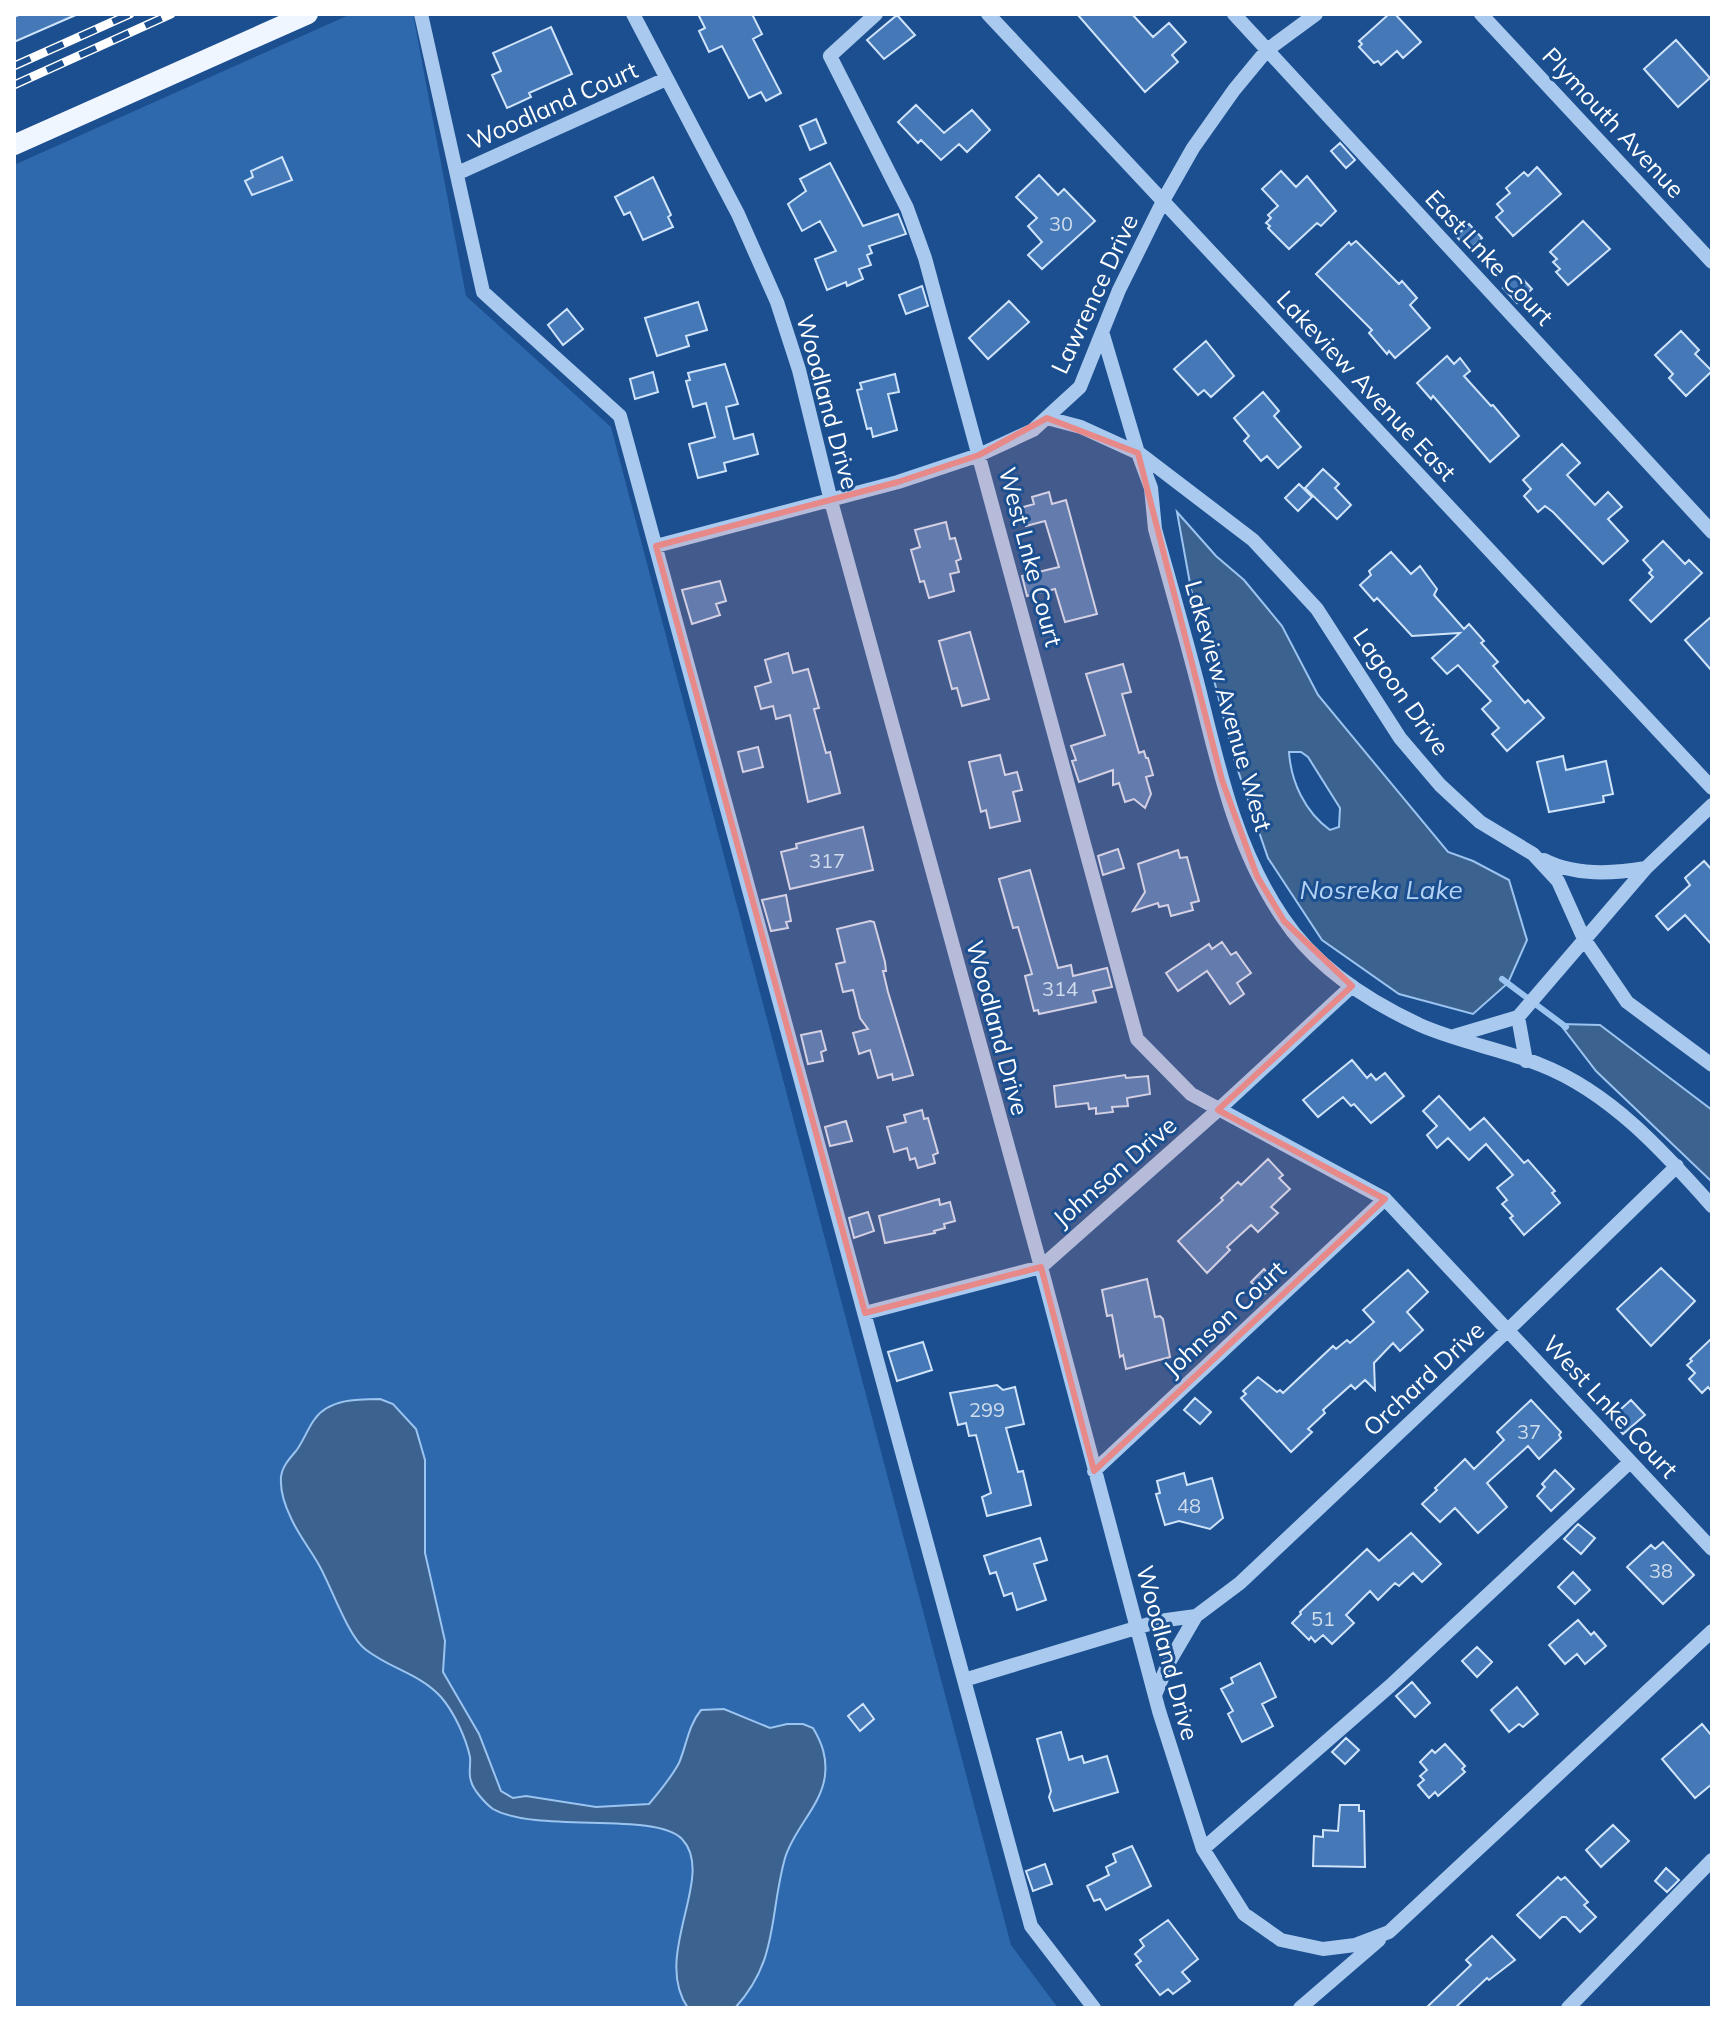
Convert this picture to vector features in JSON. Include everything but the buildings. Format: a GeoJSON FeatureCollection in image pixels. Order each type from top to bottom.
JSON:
{"type":"FeatureCollection","features":[{"type":"Feature","properties":{"kind":"main road"},"geometry":{"type":"LineString","coordinates":[[14,145],[308,14]]}},
{"type":"Feature","properties":{"kind":"street"},"geometry":{"type":"LineString","coordinates":[[421,14],[483,292],[620,416],[1031,1926],[1094,2008]]}},
{"type":"Feature","properties":{"kind":"street","name":"Woodland Drive"},"geometry":{"type":"LineString","coordinates":[[633,14],[738,214],[777,302],[799,370],[831,501],[1155,1695],[1203,1849],[1244,1914],[1281,1940],[1323,1949],[1355,1945],[1389,1932]]}},
{"type":"Feature","properties":{"kind":"street","name":"West Lnke Court"},"geometry":{"type":"LineString","coordinates":[[876,14],[830,56],[907,208],[925,258],[1137,1039],[1191,1094],[1385,1199],[1712,1549]]}},
{"type":"Feature","properties":{"kind":"street","name":"Lakeview Avenue East"},"geometry":{"type":"LineString","coordinates":[[988,14],[1712,788]]}},
{"type":"Feature","properties":{"kind":"street","name":"East Lnke Court"},"geometry":{"type":"LineString","coordinates":[[1234,14],[1712,532]]}},
{"type":"Feature","properties":{"kind":"street","name":"Lawrence Drive"},"geometry":{"type":"LineString","coordinates":[[656,546],[831,501],[979,455],[1033,430],[1080,387],[1119,290],[1193,148],[1267,50],[1316,14]]}},
{"type":"Feature","properties":{"kind":"street","name":"Plymouth Avenue"},"geometry":{"type":"LineString","coordinates":[[1481,14],[1712,262]]}},
{"type":"Feature","properties":{"kind":"street","name":"Woodland Court"},"geometry":{"type":"LineString","coordinates":[[458,173],[666,79]]}},
{"type":"Feature","properties":{"kind":"street"},"geometry":{"type":"LineString","coordinates":[[1103,335],[1138,453]]}},
{"type":"Feature","properties":{"kind":"street","name":"Lagoon Drive"},"geometry":{"type":"LineString","coordinates":[[1047,418],[1081,427],[1138,453],[1253,540],[1317,609],[1400,738],[1440,785],[1480,822],[1533,854],[1558,881],[1584,939],[1627,1002],[1712,1065]]}},
{"type":"Feature","properties":{"kind":"street","name":"Lakeview Avenue West"},"geometry":{"type":"LineString","coordinates":[[1138,453],[1151,488],[1155,529],[1222,780],[1257,876],[1284,921],[1320,961],[1352,986],[1421,1025],[1567,1078],[1607,1103],[1677,1166],[1712,1206]]}},
{"type":"Feature","properties":{"kind":"street"},"geometry":{"type":"LineString","coordinates":[[1454,1036],[1518,1017],[1646,868],[1712,805]]}},
{"type":"Feature","properties":{"kind":"street"},"geometry":{"type":"LineString","coordinates":[[1533,854],[1560,868],[1574,871],[1616,872],[1646,868]]}},
{"type":"Feature","properties":{"kind":"street","name":"Johnson Drive"},"geometry":{"type":"LineString","coordinates":[[865,1313],[1041,1267],[1352,986]]}},
{"type":"Feature","properties":{"kind":"street"},"geometry":{"type":"LineString","coordinates":[[1518,1017],[1526,1061]]}},
{"type":"Feature","properties":{"kind":"street","name":"Orchard Drive"},"geometry":{"type":"LineString","coordinates":[[1155,1695],[1168,1664],[1196,1616],[1240,1583],[1677,1166]]}},
{"type":"Feature","properties":{"kind":"street","name":"Johnson Court"},"geometry":{"type":"LineString","coordinates":[[1094,1471],[1385,1199]]}},
{"type":"Feature","properties":{"kind":"street"},"geometry":{"type":"LineString","coordinates":[[1203,1849],[1390,1686],[1630,1462]]}},
{"type":"Feature","properties":{"kind":"street","name":"Orchard Drive"},"geometry":{"type":"LineString","coordinates":[[964,1680],[1159,1621],[1196,1616]]}},
{"type":"Feature","properties":{"kind":"street","name":"Woodland Drive"},"geometry":{"type":"LineString","coordinates":[[1300,2008],[1389,1932],[1712,1631]]}},
{"type":"Feature","properties":{"kind":"street"},"geometry":{"type":"LineString","coordinates":[[1568,2008],[1712,1860]]}},
{"type":"Feature","properties":{"kind":"highlighted area"},"geometry":{"type":"Polygon","coordinates":[[[1047,418],[1138,453],[1222,780],[1257,876],[1284,921],[1352,986],[1218,1110],[1385,1199],[1094,1471],[1041,1267],[865,1313],[656,546],[898,482],[979,455],[1047,418]]]}},
{"type":"Feature","properties":{"kind":"shaded area"},"geometry":{"type":"Polygon","coordinates":[[[351,14],[413,14],[466,296],[611,427],[1011,1945],[1058,2008],[14,2008],[14,165],[351,14]]]}},
{"type":"Feature","properties":{"kind":"water","name":"Nosreka Lake"},"geometry":{"type":"Polygon","coordinates":[[[1177,512],[1216,556],[1244,580],[1282,626],[1318,695],[1448,852],[1509,880],[1527,940],[1508,983],[1473,1014],[1399,994],[1322,940],[1268,858],[1234,759],[1191,589],[1177,512]],[[1289,752],[1301,796],[1321,823],[1330,830],[1339,827],[1340,808],[1308,757],[1301,752],[1289,752]]]}},
{"type":"Feature","properties":{"kind":"water"},"geometry":{"type":"Polygon","coordinates":[[[1560,1024],[1600,1025],[1712,1110],[1712,1182],[1596,1071],[1560,1024]]]}},
{"type":"Feature","properties":{"kind":"water"},"geometry":{"type":"Polygon","coordinates":[[[380,1399],[393,1404],[416,1429],[425,1460],[425,1553],[445,1641],[443,1672],[479,1734],[501,1791],[513,1798],[526,1796],[596,1807],[649,1804],[679,1763],[690,1729],[701,1710],[724,1709],[770,1728],[803,1724],[813,1728],[824,1756],[823,1786],[789,1847],[766,1954],[749,1990],[735,2008],[688,2008],[679,1987],[676,1964],[692,1874],[691,1855],[682,1839],[668,1831],[647,1826],[538,1820],[493,1809],[472,1785],[466,1742],[441,1697],[423,1682],[365,1649],[352,1633],[289,1513],[282,1493],[281,1477],[286,1463],[320,1413],[335,1404],[380,1399]]]}},
{"type":"Feature","properties":{"kind":"waterway"},"geometry":{"type":"LineString","coordinates":[[1502,979],[1566,1027]]}},
{"type":"Feature","properties":{"kind":"railway"},"geometry":{"type":"LineString","coordinates":[[14,66],[130,14]]}},
{"type":"Feature","properties":{"kind":"railway"},"geometry":{"type":"LineString","coordinates":[[14,85],[171,14]]}}]}
